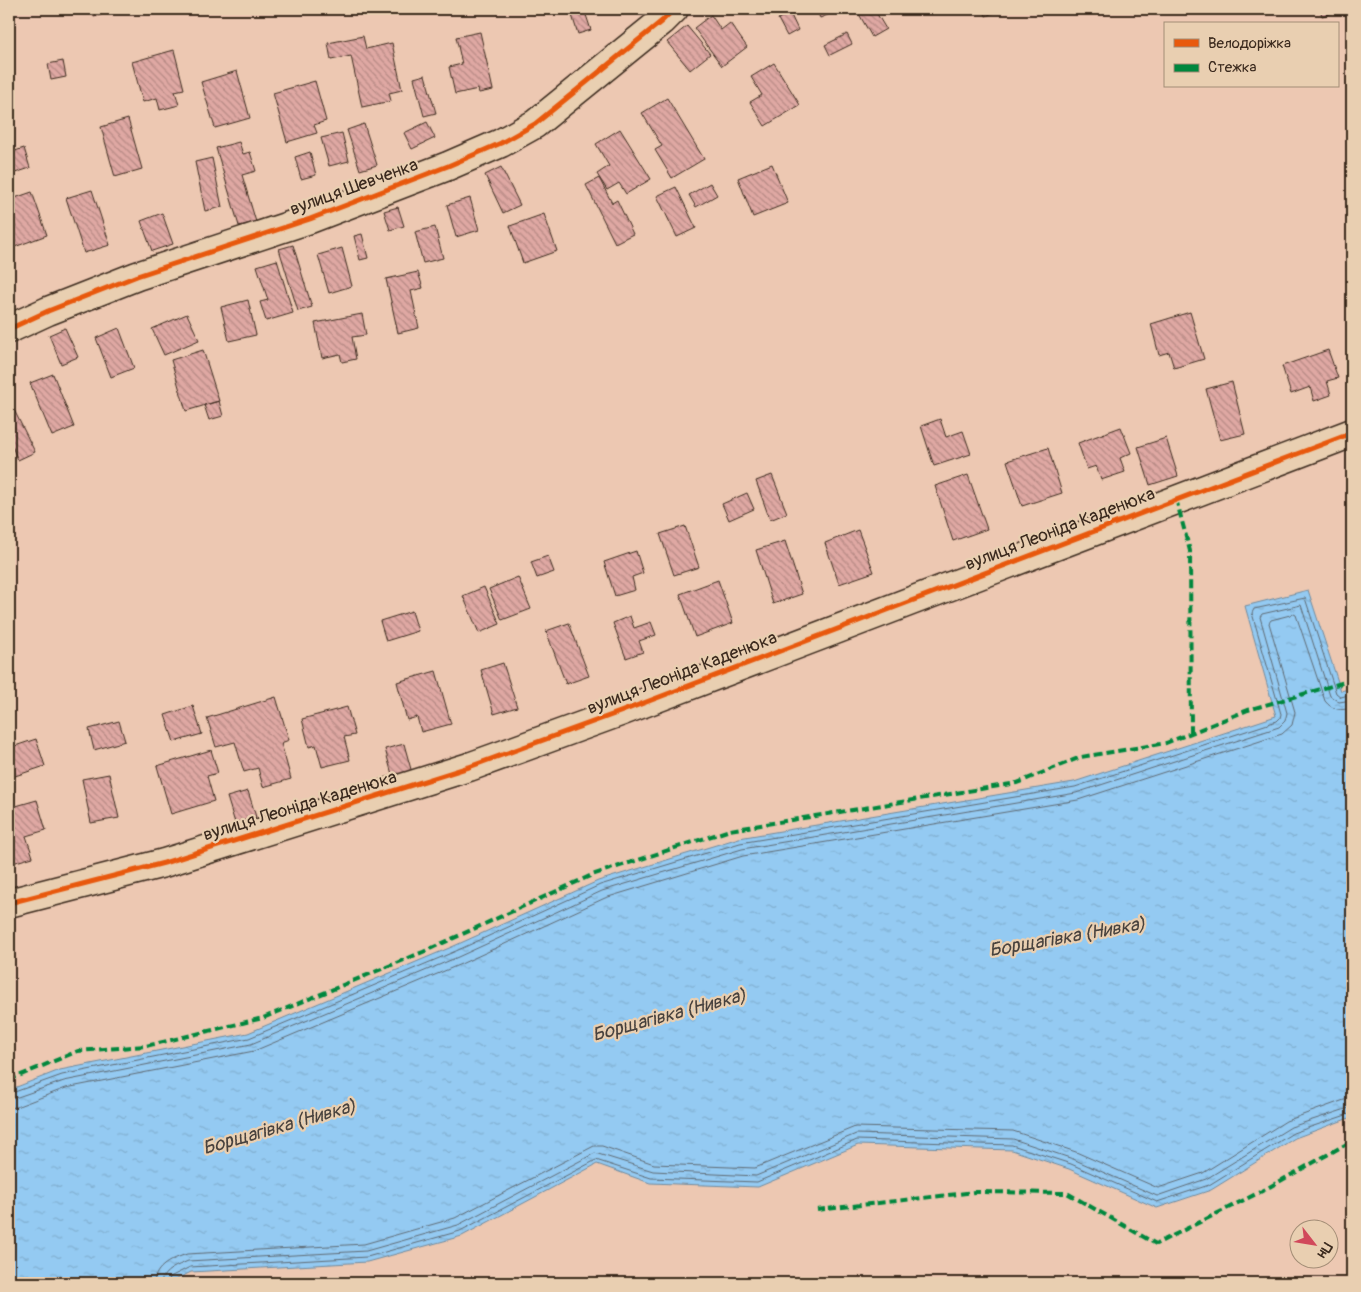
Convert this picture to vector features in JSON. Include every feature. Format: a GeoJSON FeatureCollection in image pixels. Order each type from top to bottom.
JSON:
{"type":"FeatureCollection","features":[{"type":"Feature","properties":{"kind":"street","name":"вулиця Шевченка"},"geometry":{"type":"LineString","coordinates":[[9,329],[48,311],[137,276],[310,219],[448,166],[501,143],[535,124],[662,21],[674,9]]}},
{"type":"Feature","properties":{"kind":"street","name":"вулиця Леоніда Каденюка"},"geometry":{"type":"LineString","coordinates":[[9,903],[164,863],[469,767],[620,712],[1352,433]]}},
{"type":"Feature","properties":{"kind":"water","name":"Борщагівка (Нивка)"},"geometry":{"type":"Polygon","coordinates":[[[1308,590],[1341,691],[1352,688],[1352,1117],[1295,1138],[1211,1190],[1157,1208],[1069,1169],[1012,1150],[858,1145],[758,1187],[650,1183],[597,1164],[462,1236],[367,1262],[191,1272],[169,1283],[9,1283],[9,1090],[60,1070],[248,1033],[454,946],[598,881],[739,838],[1074,782],[1276,716],[1245,606],[1308,590]]]}},
{"type":"Feature","properties":{"kind":"building"},"geometry":{"type":"Polygon","coordinates":[[[92,9],[120,9],[94,17],[92,9]]]}},
{"type":"Feature","properties":{"kind":"building"},"geometry":{"type":"Polygon","coordinates":[[[570,9],[584,9],[591,30],[578,34],[570,9]]]}},
{"type":"Feature","properties":{"kind":"building"},"geometry":{"type":"Polygon","coordinates":[[[617,9],[628,9],[621,14],[617,9]]]}},
{"type":"Feature","properties":{"kind":"building"},"geometry":{"type":"Polygon","coordinates":[[[643,9],[654,9],[647,14],[643,9]]]}},
{"type":"Feature","properties":{"kind":"building"},"geometry":{"type":"Polygon","coordinates":[[[816,9],[842,9],[820,18],[816,9]]]}},
{"type":"Feature","properties":{"kind":"building"},"geometry":{"type":"Polygon","coordinates":[[[869,9],[874,9],[886,29],[872,37],[859,14],[869,9]]]}},
{"type":"Feature","properties":{"kind":"building"},"geometry":{"type":"Polygon","coordinates":[[[983,9],[1003,9],[986,16],[983,9]]]}},
{"type":"Feature","properties":{"kind":"building"},"geometry":{"type":"Polygon","coordinates":[[[1320,9],[1348,9],[1322,16],[1320,9]]]}},
{"type":"Feature","properties":{"kind":"building"},"geometry":{"type":"Polygon","coordinates":[[[790,13],[798,30],[787,36],[778,19],[790,13]]]}},
{"type":"Feature","properties":{"kind":"building"},"geometry":{"type":"Polygon","coordinates":[[[711,15],[721,30],[730,23],[747,47],[722,66],[694,28],[711,15]]]}},
{"type":"Feature","properties":{"kind":"building"},"geometry":{"type":"Polygon","coordinates":[[[687,26],[710,54],[690,70],[667,42],[687,26]]]}},
{"type":"Feature","properties":{"kind":"building"},"geometry":{"type":"Polygon","coordinates":[[[480,32],[493,90],[479,93],[478,89],[455,94],[449,67],[462,64],[456,37],[480,32]]]}},
{"type":"Feature","properties":{"kind":"building"},"geometry":{"type":"Polygon","coordinates":[[[847,34],[852,44],[830,55],[825,45],[847,34]]]}},
{"type":"Feature","properties":{"kind":"building"},"geometry":{"type":"Polygon","coordinates":[[[363,36],[366,49],[392,43],[402,90],[389,93],[391,101],[362,107],[351,56],[331,60],[328,43],[363,36]]]}},
{"type":"Feature","properties":{"kind":"building"},"geometry":{"type":"Polygon","coordinates":[[[174,50],[184,89],[175,91],[179,105],[160,110],[157,98],[143,102],[132,62],[174,50]]]}},
{"type":"Feature","properties":{"kind":"building"},"geometry":{"type":"Polygon","coordinates":[[[63,61],[66,77],[51,80],[48,64],[63,61]]]}},
{"type":"Feature","properties":{"kind":"building"},"geometry":{"type":"Polygon","coordinates":[[[774,63],[800,105],[765,126],[750,102],[762,95],[751,77],[774,63]]]}},
{"type":"Feature","properties":{"kind":"building"},"geometry":{"type":"Polygon","coordinates":[[[237,71],[250,118],[215,128],[201,82],[237,71]]]}},
{"type":"Feature","properties":{"kind":"building"},"geometry":{"type":"Polygon","coordinates":[[[425,75],[436,113],[424,116],[414,78],[425,75]]]}},
{"type":"Feature","properties":{"kind":"building"},"geometry":{"type":"Polygon","coordinates":[[[315,81],[326,121],[314,125],[317,133],[287,142],[273,93],[315,81]]]}},
{"type":"Feature","properties":{"kind":"building"},"geometry":{"type":"Polygon","coordinates":[[[667,98],[704,159],[672,178],[655,150],[662,146],[642,113],[667,98]]]}},
{"type":"Feature","properties":{"kind":"building"},"geometry":{"type":"Polygon","coordinates":[[[128,119],[142,169],[115,177],[101,127],[128,119]]]}},
{"type":"Feature","properties":{"kind":"building"},"geometry":{"type":"Polygon","coordinates":[[[427,122],[435,138],[412,149],[404,133],[427,122]]]}},
{"type":"Feature","properties":{"kind":"building"},"geometry":{"type":"Polygon","coordinates":[[[364,124],[377,165],[360,170],[347,130],[364,124]]]}},
{"type":"Feature","properties":{"kind":"building"},"geometry":{"type":"Polygon","coordinates":[[[620,129],[651,179],[626,194],[619,183],[607,190],[597,174],[609,166],[596,144],[620,129]]]}},
{"type":"Feature","properties":{"kind":"building"},"geometry":{"type":"Polygon","coordinates":[[[342,133],[349,161],[329,166],[321,138],[342,133]]]}},
{"type":"Feature","properties":{"kind":"building"},"geometry":{"type":"Polygon","coordinates":[[[239,142],[243,154],[250,152],[256,171],[242,175],[256,222],[239,226],[216,148],[239,142]]]}},
{"type":"Feature","properties":{"kind":"building"},"geometry":{"type":"Polygon","coordinates":[[[24,148],[30,168],[9,175],[9,153],[24,148]]]}},
{"type":"Feature","properties":{"kind":"building"},"geometry":{"type":"Polygon","coordinates":[[[310,152],[316,175],[301,179],[295,157],[310,152]]]}},
{"type":"Feature","properties":{"kind":"building"},"geometry":{"type":"Polygon","coordinates":[[[212,158],[222,207],[205,211],[195,162],[212,158]]]}},
{"type":"Feature","properties":{"kind":"building"},"geometry":{"type":"Polygon","coordinates":[[[772,164],[788,203],[753,217],[738,178],[772,164]]]}},
{"type":"Feature","properties":{"kind":"building"},"geometry":{"type":"Polygon","coordinates":[[[501,167],[520,205],[503,213],[485,175],[501,167]]]}},
{"type":"Feature","properties":{"kind":"building"},"geometry":{"type":"Polygon","coordinates":[[[599,178],[612,203],[617,200],[633,234],[615,243],[586,185],[599,178]]]}},
{"type":"Feature","properties":{"kind":"building"},"geometry":{"type":"Polygon","coordinates":[[[710,183],[717,195],[696,207],[689,195],[710,183]]]}},
{"type":"Feature","properties":{"kind":"building"},"geometry":{"type":"Polygon","coordinates":[[[676,187],[696,228],[677,237],[657,196],[676,187]]]}},
{"type":"Feature","properties":{"kind":"building"},"geometry":{"type":"Polygon","coordinates":[[[92,190],[110,245],[84,253],[66,198],[92,190]]]}},
{"type":"Feature","properties":{"kind":"building"},"geometry":{"type":"Polygon","coordinates":[[[32,192],[47,235],[9,249],[9,200],[32,192]]]}},
{"type":"Feature","properties":{"kind":"building"},"geometry":{"type":"Polygon","coordinates":[[[470,198],[479,230],[456,237],[447,205],[470,198]]]}},
{"type":"Feature","properties":{"kind":"building"},"geometry":{"type":"Polygon","coordinates":[[[398,207],[404,226],[390,230],[384,211],[398,207]]]}},
{"type":"Feature","properties":{"kind":"building"},"geometry":{"type":"Polygon","coordinates":[[[162,213],[173,244],[152,251],[141,221],[162,213]]]}},
{"type":"Feature","properties":{"kind":"building"},"geometry":{"type":"Polygon","coordinates":[[[544,214],[557,251],[523,263],[510,226],[544,214]]]}},
{"type":"Feature","properties":{"kind":"building"},"geometry":{"type":"Polygon","coordinates":[[[435,227],[443,258],[423,263],[415,232],[435,227]]]}},
{"type":"Feature","properties":{"kind":"building"},"geometry":{"type":"Polygon","coordinates":[[[362,234],[368,258],[360,260],[354,236],[362,234]]]}},
{"type":"Feature","properties":{"kind":"building"},"geometry":{"type":"Polygon","coordinates":[[[293,245],[312,307],[298,311],[279,249],[293,245]]]}},
{"type":"Feature","properties":{"kind":"building"},"geometry":{"type":"Polygon","coordinates":[[[342,248],[352,286],[329,293],[318,255],[342,248]]]}},
{"type":"Feature","properties":{"kind":"building"},"geometry":{"type":"Polygon","coordinates":[[[277,260],[293,313],[266,321],[260,302],[268,300],[257,266],[277,260]]]}},
{"type":"Feature","properties":{"kind":"building"},"geometry":{"type":"Polygon","coordinates":[[[418,272],[423,288],[411,291],[419,328],[398,333],[386,279],[418,272]]]}},
{"type":"Feature","properties":{"kind":"building"},"geometry":{"type":"Polygon","coordinates":[[[248,300],[256,335],[229,341],[221,307],[248,300]]]}},
{"type":"Feature","properties":{"kind":"building"},"geometry":{"type":"Polygon","coordinates":[[[1190,312],[1204,359],[1174,368],[1169,352],[1159,355],[1151,324],[1190,312]]]}},
{"type":"Feature","properties":{"kind":"building"},"geometry":{"type":"Polygon","coordinates":[[[187,314],[199,340],[164,355],[152,329],[187,314]]]}},
{"type":"Feature","properties":{"kind":"building"},"geometry":{"type":"Polygon","coordinates":[[[362,314],[366,335],[352,337],[356,359],[342,362],[340,354],[322,358],[315,323],[362,314]]]}},
{"type":"Feature","properties":{"kind":"building"},"geometry":{"type":"Polygon","coordinates":[[[65,328],[78,357],[61,364],[49,335],[65,328]]]}},
{"type":"Feature","properties":{"kind":"building"},"geometry":{"type":"Polygon","coordinates":[[[119,328],[134,368],[111,377],[96,338],[119,328]]]}},
{"type":"Feature","properties":{"kind":"building"},"geometry":{"type":"Polygon","coordinates":[[[203,350],[219,401],[186,411],[171,360],[203,350]]]}},
{"type":"Feature","properties":{"kind":"building"},"geometry":{"type":"Polygon","coordinates":[[[1328,350],[1338,378],[1327,381],[1331,395],[1314,401],[1310,387],[1291,394],[1282,366],[1328,350]]]}},
{"type":"Feature","properties":{"kind":"building"},"geometry":{"type":"Polygon","coordinates":[[[53,374],[74,427],[52,436],[30,383],[53,374]]]}},
{"type":"Feature","properties":{"kind":"building"},"geometry":{"type":"Polygon","coordinates":[[[1232,382],[1245,434],[1220,440],[1206,389],[1232,382]]]}},
{"type":"Feature","properties":{"kind":"building"},"geometry":{"type":"Polygon","coordinates":[[[219,401],[223,416],[209,420],[204,405],[219,401]]]}},
{"type":"Feature","properties":{"kind":"building"},"geometry":{"type":"Polygon","coordinates":[[[13,408],[35,452],[18,460],[9,440],[9,410],[13,408]]]}},
{"type":"Feature","properties":{"kind":"building"},"geometry":{"type":"Polygon","coordinates":[[[940,419],[946,437],[963,431],[971,454],[934,466],[921,426],[940,419]]]}},
{"type":"Feature","properties":{"kind":"building"},"geometry":{"type":"Polygon","coordinates":[[[1121,427],[1131,453],[1120,458],[1125,472],[1101,480],[1096,466],[1087,469],[1078,443],[1121,427]]]}},
{"type":"Feature","properties":{"kind":"building"},"geometry":{"type":"Polygon","coordinates":[[[1166,438],[1178,476],[1150,485],[1138,447],[1166,438]]]}},
{"type":"Feature","properties":{"kind":"building"},"geometry":{"type":"Polygon","coordinates":[[[1048,448],[1062,493],[1022,506],[1007,461],[1048,448]]]}},
{"type":"Feature","properties":{"kind":"building"},"geometry":{"type":"Polygon","coordinates":[[[772,475],[787,513],[770,520],[756,481],[772,475]]]}},
{"type":"Feature","properties":{"kind":"building"},"geometry":{"type":"Polygon","coordinates":[[[968,475],[987,529],[953,541],[935,486],[968,475]]]}},
{"type":"Feature","properties":{"kind":"building"},"geometry":{"type":"Polygon","coordinates":[[[747,493],[754,509],[729,520],[722,504],[747,493]]]}},
{"type":"Feature","properties":{"kind":"building"},"geometry":{"type":"Polygon","coordinates":[[[685,526],[699,567],[674,575],[660,534],[685,526]]]}},
{"type":"Feature","properties":{"kind":"building"},"geometry":{"type":"Polygon","coordinates":[[[858,530],[874,572],[839,584],[825,543],[858,530]]]}},
{"type":"Feature","properties":{"kind":"building"},"geometry":{"type":"Polygon","coordinates":[[[785,541],[802,594],[773,604],[756,550],[785,541]]]}},
{"type":"Feature","properties":{"kind":"building"},"geometry":{"type":"Polygon","coordinates":[[[636,551],[643,573],[632,577],[635,590],[615,596],[604,562],[636,551]]]}},
{"type":"Feature","properties":{"kind":"building"},"geometry":{"type":"Polygon","coordinates":[[[548,556],[554,572],[537,578],[531,562],[548,556]]]}},
{"type":"Feature","properties":{"kind":"building"},"geometry":{"type":"Polygon","coordinates":[[[518,577],[531,609],[502,620],[489,589],[518,577]]]}},
{"type":"Feature","properties":{"kind":"building"},"geometry":{"type":"Polygon","coordinates":[[[718,580],[733,623],[695,637],[680,594],[718,580]]]}},
{"type":"Feature","properties":{"kind":"building"},"geometry":{"type":"Polygon","coordinates":[[[484,587],[500,624],[479,633],[463,596],[484,587]]]}},
{"type":"Feature","properties":{"kind":"building"},"geometry":{"type":"Polygon","coordinates":[[[412,611],[418,631],[386,641],[380,621],[412,611]]]}},
{"type":"Feature","properties":{"kind":"building"},"geometry":{"type":"Polygon","coordinates":[[[630,616],[634,628],[651,622],[656,635],[639,641],[643,652],[626,658],[613,623],[630,616]]]}},
{"type":"Feature","properties":{"kind":"building"},"geometry":{"type":"Polygon","coordinates":[[[569,623],[589,676],[566,684],[546,631],[569,623]]]}},
{"type":"Feature","properties":{"kind":"building"},"geometry":{"type":"Polygon","coordinates":[[[503,663],[517,707],[494,714],[481,670],[503,663]]]}},
{"type":"Feature","properties":{"kind":"building"},"geometry":{"type":"Polygon","coordinates":[[[436,671],[451,724],[421,732],[417,717],[407,720],[397,682],[436,671]]]}},
{"type":"Feature","properties":{"kind":"building"},"geometry":{"type":"Polygon","coordinates":[[[276,697],[289,740],[281,743],[291,779],[263,787],[258,768],[244,772],[235,742],[216,747],[207,718],[276,697]]]}},
{"type":"Feature","properties":{"kind":"building"},"geometry":{"type":"Polygon","coordinates":[[[193,706],[202,734],[174,742],[165,715],[193,706]]]}},
{"type":"Feature","properties":{"kind":"building"},"geometry":{"type":"Polygon","coordinates":[[[347,707],[355,735],[344,737],[350,760],[322,767],[316,745],[309,747],[302,719],[347,707]]]}},
{"type":"Feature","properties":{"kind":"building"},"geometry":{"type":"Polygon","coordinates":[[[119,721],[125,741],[94,750],[89,729],[119,721]]]}},
{"type":"Feature","properties":{"kind":"building"},"geometry":{"type":"Polygon","coordinates":[[[36,739],[45,766],[12,777],[9,766],[9,748],[36,739]]]}},
{"type":"Feature","properties":{"kind":"building"},"geometry":{"type":"Polygon","coordinates":[[[404,744],[412,773],[393,778],[385,749],[404,744]]]}},
{"type":"Feature","properties":{"kind":"building"},"geometry":{"type":"Polygon","coordinates":[[[211,750],[218,773],[207,776],[214,801],[171,814],[157,766],[211,750]]]}},
{"type":"Feature","properties":{"kind":"building"},"geometry":{"type":"Polygon","coordinates":[[[109,774],[119,818],[91,823],[82,779],[109,774]]]}},
{"type":"Feature","properties":{"kind":"building"},"geometry":{"type":"Polygon","coordinates":[[[248,791],[256,817],[235,823],[227,797],[248,791]]]}},
{"type":"Feature","properties":{"kind":"building"},"geometry":{"type":"Polygon","coordinates":[[[37,800],[46,830],[26,836],[33,857],[9,864],[9,808],[37,800]]]}},
{"type":"Feature","properties":{"kind":"marked path"},"geometry":{"type":"LineString","coordinates":[[1176,499],[1190,551],[1191,733]]}},
{"type":"Feature","properties":{"kind":"marked path"},"geometry":{"type":"LineString","coordinates":[[9,1080],[78,1051],[146,1046],[263,1018],[423,952],[592,875],[730,830],[1017,783],[1081,757],[1166,743],[1248,710],[1352,680]]}},
{"type":"Feature","properties":{"kind":"marked path"},"geometry":{"type":"LineString","coordinates":[[817,1210],[975,1192],[1067,1193],[1156,1244],[1264,1190],[1352,1141]]}},
{"type":"Feature","properties":{"kind":"cycle path"},"geometry":{"type":"LineString","coordinates":[[9,329],[48,311],[137,276],[310,219],[448,166],[501,143],[535,124],[662,21],[674,9]]}},
{"type":"Feature","properties":{"kind":"cycle path"},"geometry":{"type":"LineString","coordinates":[[9,903],[164,863],[469,767],[620,712],[1352,433]]}}]}
